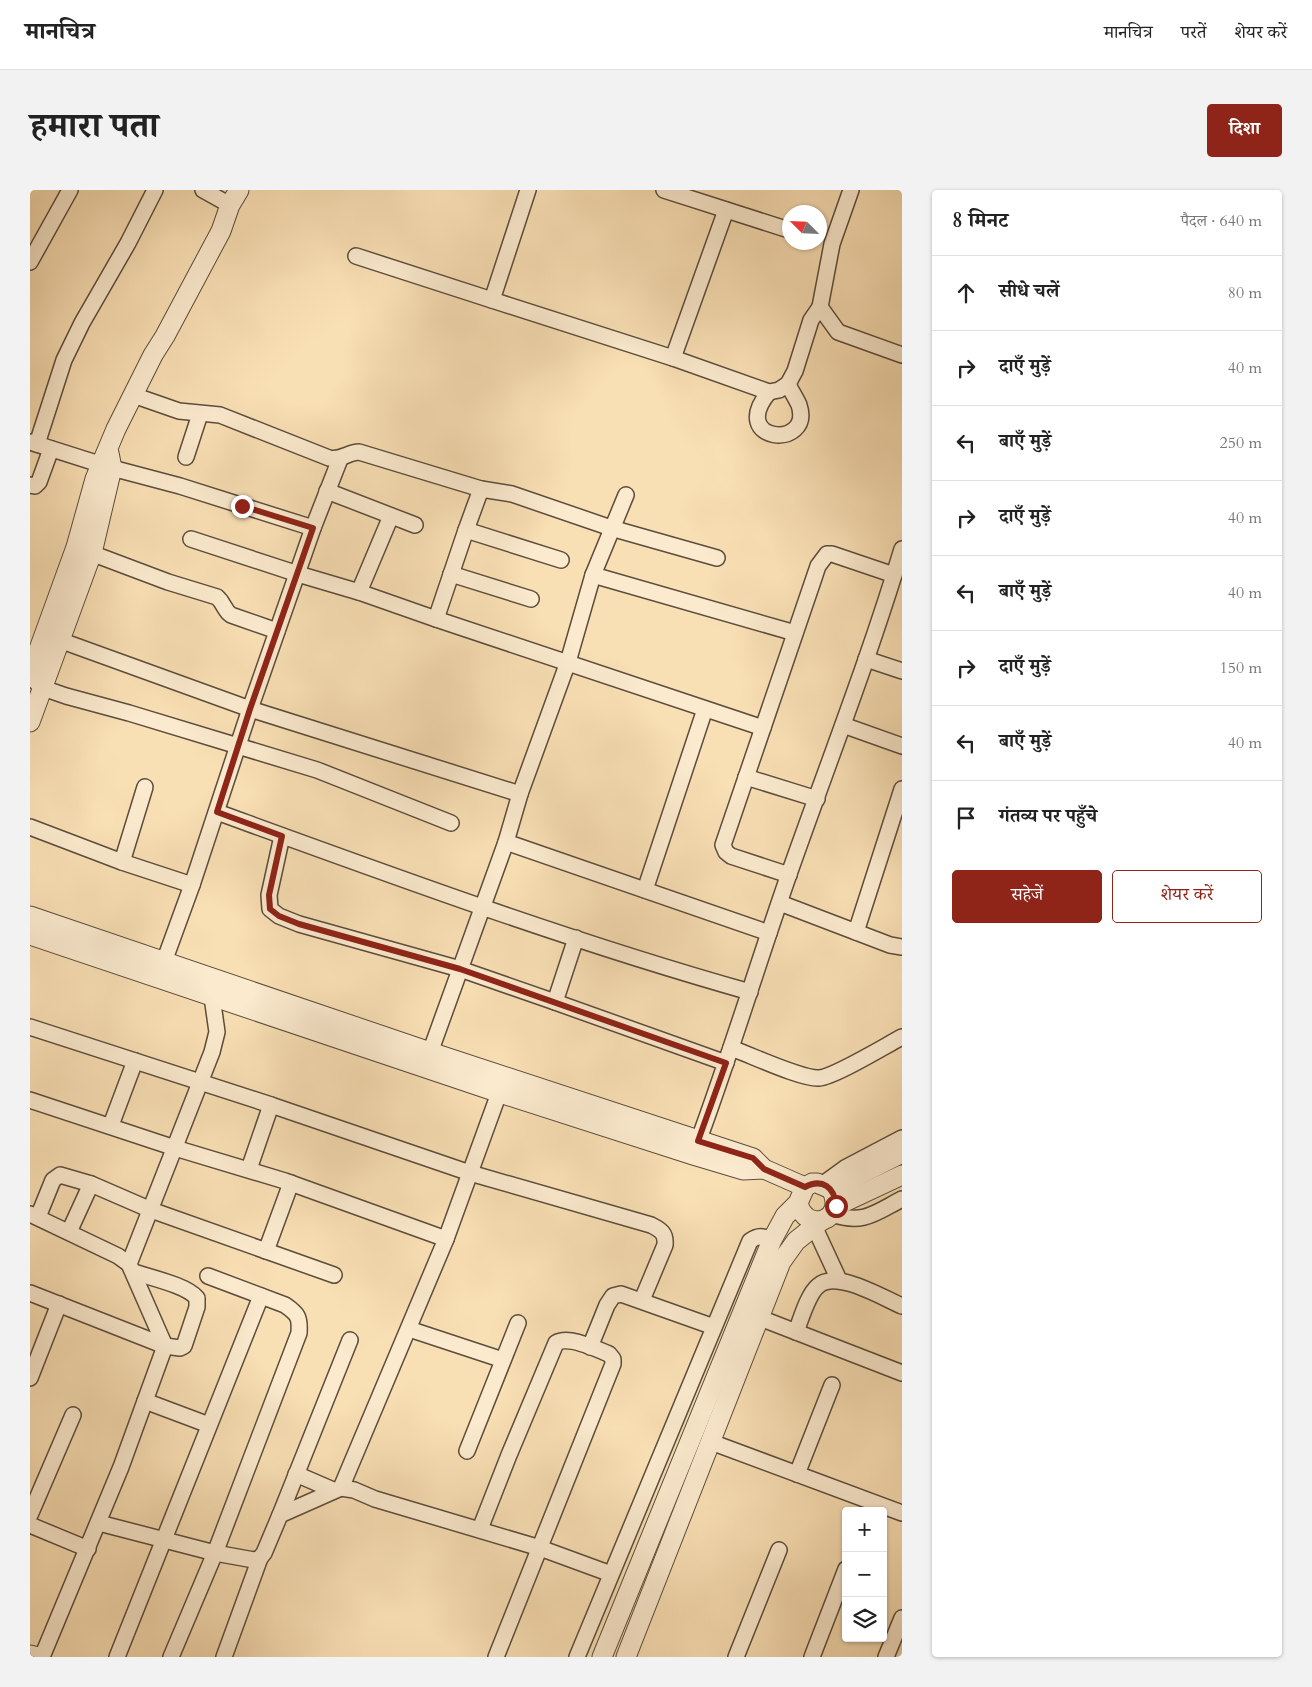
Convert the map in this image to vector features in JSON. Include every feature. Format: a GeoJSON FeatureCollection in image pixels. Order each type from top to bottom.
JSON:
{"type":"FeatureCollection","features":[{"type":"Feature","properties":{"kind":"street"},"geometry":{"type":"LineString","coordinates":[[30,262],[70,190]]}},
{"type":"Feature","properties":{"kind":"street"},"geometry":{"type":"LineString","coordinates":[[30,485],[35,486],[39,482],[39,445],[64,360],[82,323],[128,243],[155,190]]}},
{"type":"Feature","properties":{"kind":"street"},"geometry":{"type":"LineString","coordinates":[[30,722],[34,679],[52,638],[84,550],[95,479],[107,461],[116,429],[153,355],[221,231],[235,198],[203,190]]}},
{"type":"Feature","properties":{"kind":"street"},"geometry":{"type":"LineString","coordinates":[[492,300],[528,190]]}},
{"type":"Feature","properties":{"kind":"street"},"geometry":{"type":"LineString","coordinates":[[827,240],[851,190]]}},
{"type":"Feature","properties":{"kind":"street"},"geometry":{"type":"LineString","coordinates":[[670,191],[782,228]]}},
{"type":"Feature","properties":{"kind":"street"},"geometry":{"type":"LineString","coordinates":[[673,358],[726,210]]}},
{"type":"Feature","properties":{"kind":"street"},"geometry":{"type":"LineString","coordinates":[[356,256],[673,358],[770,392],[780,390],[788,384],[795,371],[811,320],[820,307],[825,250]]}},
{"type":"Feature","properties":{"kind":"street"},"geometry":{"type":"LineString","coordinates":[[820,307],[838,332],[902,355]]}},
{"type":"Feature","properties":{"kind":"street"},"geometry":{"type":"LineString","coordinates":[[770,392],[758,410],[758,419],[761,427],[770,434],[784,436],[795,430],[800,412],[788,384]]}},
{"type":"Feature","properties":{"kind":"street"},"geometry":{"type":"LineString","coordinates":[[136,389],[179,411],[220,415],[329,458],[340,459],[352,452],[359,452],[481,489],[512,494],[611,528],[717,558]]}},
{"type":"Feature","properties":{"kind":"street"},"geometry":{"type":"LineString","coordinates":[[186,457],[200,414]]}},
{"type":"Feature","properties":{"kind":"street"},"geometry":{"type":"LineString","coordinates":[[39,445],[107,461],[313,528]]}},
{"type":"Feature","properties":{"kind":"street"},"geometry":{"type":"LineString","coordinates":[[161,970],[192,885],[250,709],[313,528],[340,459]]}},
{"type":"Feature","properties":{"kind":"street"},"geometry":{"type":"LineString","coordinates":[[436,619],[481,489]]}},
{"type":"Feature","properties":{"kind":"street"},"geometry":{"type":"LineString","coordinates":[[327,491],[415,525]]}},
{"type":"Feature","properties":{"kind":"street"},"geometry":{"type":"LineString","coordinates":[[427,1059],[483,907],[506,842],[520,794],[568,662],[593,575],[626,495]]}},
{"type":"Feature","properties":{"kind":"street"},"geometry":{"type":"LineString","coordinates":[[360,592],[390,516]]}},
{"type":"Feature","properties":{"kind":"street"},"geometry":{"type":"LineString","coordinates":[[466,530],[561,560]]}},
{"type":"Feature","properties":{"kind":"street"},"geometry":{"type":"LineString","coordinates":[[191,538],[298,574],[360,592],[763,728]]}},
{"type":"Feature","properties":{"kind":"street"},"geometry":{"type":"LineString","coordinates":[[695,1148],[866,659],[902,549]]}},
{"type":"Feature","properties":{"kind":"street"},"geometry":{"type":"LineString","coordinates":[[84,550],[168,582],[217,597],[222,601],[226,612],[230,616],[277,631]]}},
{"type":"Feature","properties":{"kind":"street"},"geometry":{"type":"LineString","coordinates":[[789,875],[731,856],[726,852],[723,845],[818,566],[827,554],[894,575]]}},
{"type":"Feature","properties":{"kind":"street"},"geometry":{"type":"LineString","coordinates":[[451,574],[530,600]]}},
{"type":"Feature","properties":{"kind":"street"},"geometry":{"type":"LineString","coordinates":[[593,575],[795,632]]}},
{"type":"Feature","properties":{"kind":"street"},"geometry":{"type":"LineString","coordinates":[[52,638],[250,709],[520,794]]}},
{"type":"Feature","properties":{"kind":"street"},"geometry":{"type":"LineString","coordinates":[[866,659],[902,670]]}},
{"type":"Feature","properties":{"kind":"street"},"geometry":{"type":"LineString","coordinates":[[34,679],[239,747],[318,770],[451,823]]}},
{"type":"Feature","properties":{"kind":"street"},"geometry":{"type":"LineString","coordinates":[[645,890],[705,709]]}},
{"type":"Feature","properties":{"kind":"street"},"geometry":{"type":"LineString","coordinates":[[843,725],[902,746]]}},
{"type":"Feature","properties":{"kind":"street"},"geometry":{"type":"LineString","coordinates":[[746,777],[817,799]]}},
{"type":"Feature","properties":{"kind":"street"},"geometry":{"type":"LineString","coordinates":[[122,862],[145,787]]}},
{"type":"Feature","properties":{"kind":"street"},"geometry":{"type":"LineString","coordinates":[[856,932],[902,789]]}},
{"type":"Feature","properties":{"kind":"street"},"geometry":{"type":"LineString","coordinates":[[217,812],[483,907],[692,976],[750,992]]}},
{"type":"Feature","properties":{"kind":"street"},"geometry":{"type":"LineString","coordinates":[[30,827],[122,862],[192,885]]}},
{"type":"Feature","properties":{"kind":"street"},"geometry":{"type":"LineString","coordinates":[[282,836],[269,895],[270,909],[279,916],[309,927],[460,969],[726,1063]]}},
{"type":"Feature","properties":{"kind":"street"},"geometry":{"type":"LineString","coordinates":[[506,842],[769,933]]}},
{"type":"Feature","properties":{"kind":"street"},"geometry":{"type":"LineString","coordinates":[[780,903],[890,945],[902,947]]}},
{"type":"Feature","properties":{"kind":"street"},"geometry":{"type":"LineString","coordinates":[[30,916],[161,970],[695,1148],[753,1158],[770,1171],[796,1202],[802,1214],[814,1221],[826,1207],[845,1168],[902,1138]]}},
{"type":"Feature","properties":{"kind":"street"},"geometry":{"type":"LineString","coordinates":[[30,936],[161,970],[212,997],[427,1059]]}},
{"type":"Feature","properties":{"kind":"street"},"geometry":{"type":"LineString","coordinates":[[555,1002],[576,938]]}},
{"type":"Feature","properties":{"kind":"street"},"geometry":{"type":"LineString","coordinates":[[42,1657],[99,1522],[165,1346],[132,1268],[151,1210],[201,1082],[217,1032],[212,997]]}},
{"type":"Feature","properties":{"kind":"street"},"geometry":{"type":"LineString","coordinates":[[30,1027],[272,1105],[470,1173],[651,1225],[662,1231],[666,1238],[665,1245],[642,1300]]}},
{"type":"Feature","properties":{"kind":"street"},"geometry":{"type":"LineString","coordinates":[[731,1048],[804,1076],[820,1078],[834,1074],[902,1037]]}},
{"type":"Feature","properties":{"kind":"street"},"geometry":{"type":"LineString","coordinates":[[111,1125],[134,1061]]}},
{"type":"Feature","properties":{"kind":"street"},"geometry":{"type":"LineString","coordinates":[[280,1515],[337,1489],[409,1329],[446,1239],[503,1084]]}},
{"type":"Feature","properties":{"kind":"street"},"geometry":{"type":"LineString","coordinates":[[30,1100],[111,1125],[175,1148],[291,1183],[446,1239]]}},
{"type":"Feature","properties":{"kind":"street"},"geometry":{"type":"LineString","coordinates":[[249,1169],[272,1105]]}},
{"type":"Feature","properties":{"kind":"street"},"geometry":{"type":"LineString","coordinates":[[626,1657],[781,1262],[796,1241],[826,1207],[902,1153]]}},
{"type":"Feature","properties":{"kind":"street"},"geometry":{"type":"LineString","coordinates":[[770,1171],[785,1192],[786,1202],[796,1202]]}},
{"type":"Feature","properties":{"kind":"street"},"geometry":{"type":"LineString","coordinates":[[30,1292],[165,1346],[180,1348],[184,1346],[197,1307],[197,1298],[193,1293],[132,1268],[118,1256],[34,1215],[53,1180],[56,1176],[60,1175],[90,1184],[151,1210],[334,1275]]}},
{"type":"Feature","properties":{"kind":"street"},"geometry":{"type":"LineString","coordinates":[[826,1207],[902,1175]]}},
{"type":"Feature","properties":{"kind":"street"},"geometry":{"type":"LineString","coordinates":[[266,1251],[291,1183]]}},
{"type":"Feature","properties":{"kind":"street"},"geometry":{"type":"LineString","coordinates":[[602,1657],[772,1240],[796,1202],[812,1183],[826,1207],[839,1280]]}},
{"type":"Feature","properties":{"kind":"street"},"geometry":{"type":"LineString","coordinates":[[69,1232],[90,1184]]}},
{"type":"Feature","properties":{"kind":"street"},"geometry":{"type":"LineString","coordinates":[[826,1207],[852,1219],[868,1217],[902,1199]]}},
{"type":"Feature","properties":{"kind":"street"},"geometry":{"type":"LineString","coordinates":[[577,1657],[750,1242],[755,1237],[762,1236],[772,1240]]}},
{"type":"Feature","properties":{"kind":"street"},"geometry":{"type":"LineString","coordinates":[[171,1657],[215,1553],[299,1334],[300,1322],[296,1313],[285,1305],[208,1276]]}},
{"type":"Feature","properties":{"kind":"street"},"geometry":{"type":"LineString","coordinates":[[796,1332],[813,1292],[818,1285],[827,1281],[839,1280],[902,1306]]}},
{"type":"Feature","properties":{"kind":"street"},"geometry":{"type":"LineString","coordinates":[[590,1347],[607,1305],[613,1296],[621,1294],[714,1327]]}},
{"type":"Feature","properties":{"kind":"street"},"geometry":{"type":"LineString","coordinates":[[117,1657],[261,1296]]}},
{"type":"Feature","properties":{"kind":"street"},"geometry":{"type":"LineString","coordinates":[[30,1378],[59,1304]]}},
{"type":"Feature","properties":{"kind":"street"},"geometry":{"type":"LineString","coordinates":[[760,1318],[902,1373]]}},
{"type":"Feature","properties":{"kind":"street"},"geometry":{"type":"LineString","coordinates":[[467,1451],[518,1324]]}},
{"type":"Feature","properties":{"kind":"street"},"geometry":{"type":"LineString","coordinates":[[409,1329],[503,1360]]}},
{"type":"Feature","properties":{"kind":"street"},"geometry":{"type":"LineString","coordinates":[[224,1657],[260,1558],[264,1553],[280,1515],[350,1340]]}},
{"type":"Feature","properties":{"kind":"street"},"geometry":{"type":"LineString","coordinates":[[480,1529],[556,1343],[566,1340],[610,1354],[613,1364],[496,1657]]}},
{"type":"Feature","properties":{"kind":"street"},"geometry":{"type":"LineString","coordinates":[[797,1474],[832,1385]]}},
{"type":"Feature","properties":{"kind":"street"},"geometry":{"type":"LineString","coordinates":[[145,1401],[209,1425]]}},
{"type":"Feature","properties":{"kind":"street"},"geometry":{"type":"LineString","coordinates":[[30,1515],[73,1415]]}},
{"type":"Feature","properties":{"kind":"street"},"geometry":{"type":"LineString","coordinates":[[711,1442],[797,1474],[870,1506],[902,1513]]}},
{"type":"Feature","properties":{"kind":"street"},"geometry":{"type":"LineString","coordinates":[[296,1474],[337,1489],[354,1490],[375,1499],[540,1548],[611,1574]]}},
{"type":"Feature","properties":{"kind":"street"},"geometry":{"type":"LineString","coordinates":[[99,1522],[215,1553],[254,1560],[260,1558]]}},
{"type":"Feature","properties":{"kind":"street"},"geometry":{"type":"LineString","coordinates":[[30,1525],[88,1549]]}},
{"type":"Feature","properties":{"kind":"street"},"geometry":{"type":"LineString","coordinates":[[736,1657],[779,1550]]}},
{"type":"Feature","properties":{"kind":"street"},"geometry":{"type":"LineString","coordinates":[[812,1657],[842,1579]]}},
{"type":"Feature","properties":{"kind":"street"},"geometry":{"type":"LineString","coordinates":[[886,1657],[902,1618]]}},
{"type":"Feature","properties":{"kind":"street"},"geometry":{"type":"LineString","coordinates":[[30,1656],[38,1657]]}},
{"type":"Feature","properties":{"kind":"route"},"geometry":{"type":"LineString","coordinates":[[242,506],[313,528],[250,709],[217,812],[282,836],[269,895],[270,909],[279,916],[299,924],[460,969],[726,1063],[698,1141],[753,1158],[764,1169],[805,1187],[812,1183],[823,1184],[831,1189],[836,1197],[836,1206]]}}]}
